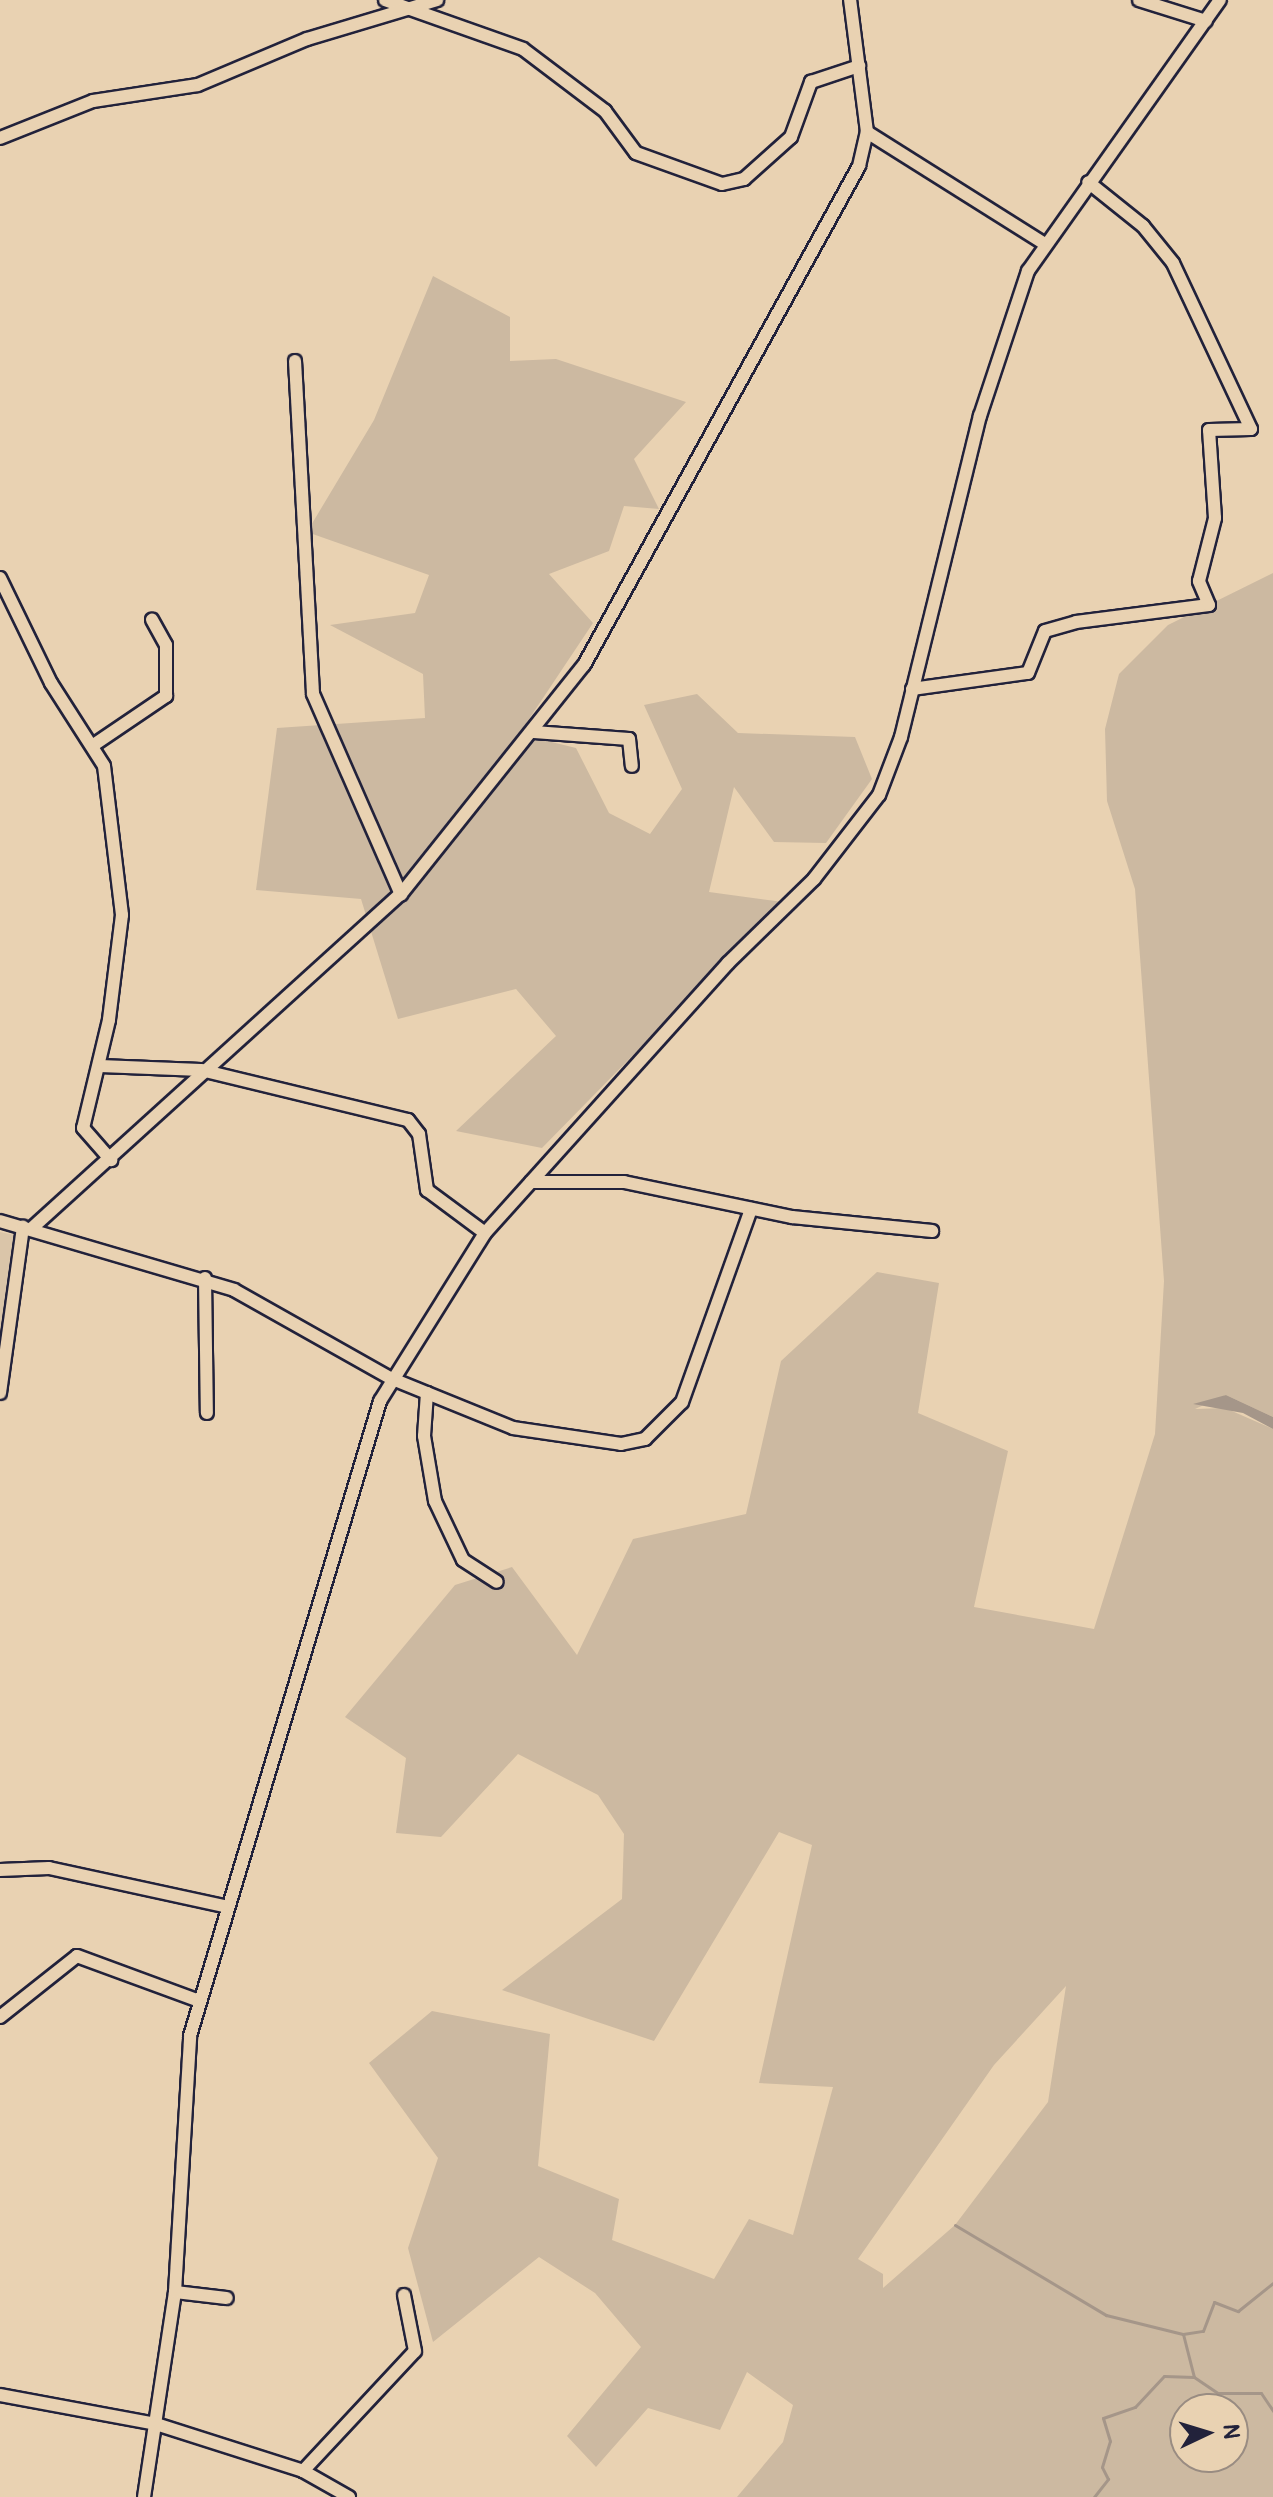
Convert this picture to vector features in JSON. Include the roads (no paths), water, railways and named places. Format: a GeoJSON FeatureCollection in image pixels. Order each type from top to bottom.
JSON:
{"type":"FeatureCollection","features":[{"type":"Feature","properties":{"kind":"street"},"geometry":{"type":"LineString","coordinates":[[385,0],[523,49],[605,111],[636,153],[722,184],[744,179],[791,137],[811,82],[859,66]]}},
{"type":"Feature","properties":{"kind":"street"},"geometry":{"type":"LineString","coordinates":[[0,138],[93,101],[198,85],[307,39],[437,0]]}},
{"type":"Feature","properties":{"kind":"street"},"geometry":{"type":"LineString","coordinates":[[0,1393],[27,1228],[111,1160],[201,1070],[401,894],[534,732],[621,603],[798,284],[859,166],[867,132],[850,0]]}},
{"type":"Feature","properties":{"kind":"street"},"geometry":{"type":"LineString","coordinates":[[1139,0],[1206,21]]}},
{"type":"Feature","properties":{"kind":"street"},"geometry":{"type":"LineString","coordinates":[[144,2497],[175,2292],[182,2105],[199,2001],[336,1535],[390,1378],[485,1233],[856,827],[890,772],[980,416],[1042,242],[1220,0]]}},
{"type":"Feature","properties":{"kind":"street"},"geometry":{"type":"LineString","coordinates":[[867,132],[1042,242]]}},
{"type":"Feature","properties":{"kind":"street"},"geometry":{"type":"LineString","coordinates":[[912,689],[1028,673],[1045,631],[1076,622],[1209,605],[1199,581],[1215,518],[1209,430],[1251,429],[1173,263],[1143,226],[1088,182]]}},
{"type":"Feature","properties":{"kind":"street"},"geometry":{"type":"LineString","coordinates":[[295,361],[313,694],[359,784],[401,894]]}},
{"type":"Feature","properties":{"kind":"street"},"geometry":{"type":"LineString","coordinates":[[0,578],[51,683],[95,744],[122,915],[100,1066],[84,1131],[111,1160]]}},
{"type":"Feature","properties":{"kind":"street"},"geometry":{"type":"LineString","coordinates":[[95,744],[166,696],[166,645],[152,620]]}},
{"type":"Feature","properties":{"kind":"street"},"geometry":{"type":"LineString","coordinates":[[534,732],[629,739],[632,766]]}},
{"type":"Feature","properties":{"kind":"street"},"geometry":{"type":"LineString","coordinates":[[100,1066],[201,1070],[408,1120],[419,1134],[427,1190],[485,1233]]}},
{"type":"Feature","properties":{"kind":"street"},"geometry":{"type":"LineString","coordinates":[[531,1182],[624,1182],[751,1209],[932,1231]]}},
{"type":"Feature","properties":{"kind":"street"},"geometry":{"type":"LineString","coordinates":[[0,1221],[205,1278],[390,1378],[513,1428],[597,1444],[645,1439],[682,1402],[751,1209]]}},
{"type":"Feature","properties":{"kind":"street"},"geometry":{"type":"LineString","coordinates":[[205,1278],[207,1413]]}},
{"type":"Feature","properties":{"kind":"street"},"geometry":{"type":"LineString","coordinates":[[427,1393],[424,1436],[435,1501],[463,1560],[497,1582]]}},
{"type":"Feature","properties":{"kind":"street"},"geometry":{"type":"LineString","coordinates":[[0,1870],[49,1868],[228,1907]]}},
{"type":"Feature","properties":{"kind":"street"},"geometry":{"type":"LineString","coordinates":[[2,2012],[77,1956],[199,2001]]}},
{"type":"Feature","properties":{"kind":"street"},"geometry":{"type":"LineString","coordinates":[[175,2292],[227,2298]]}},
{"type":"Feature","properties":{"kind":"street"},"geometry":{"type":"LineString","coordinates":[[303,2471],[415,2351],[404,2295]]}},
{"type":"Feature","properties":{"kind":"street"},"geometry":{"type":"LineString","coordinates":[[0,2395],[156,2424],[303,2471],[349,2497]]}},
{"type":"Feature","properties":{"kind":"waterway"},"geometry":{"type":"LineString","coordinates":[[955,2225],[1106,2315],[1183,2334],[1203,2331],[1214,2302],[1238,2311],[1273,2283]]}},
{"type":"Feature","properties":{"kind":"waterway"},"geometry":{"type":"LineString","coordinates":[[1183,2334],[1194,2377],[1218,2393],[1261,2393],[1273,2411]]}},
{"type":"Feature","properties":{"kind":"waterway"},"geometry":{"type":"LineString","coordinates":[[1094,2497],[1108,2479],[1102,2467],[1110,2441],[1103,2418],[1135,2407],[1164,2376],[1194,2377]]}}]}
